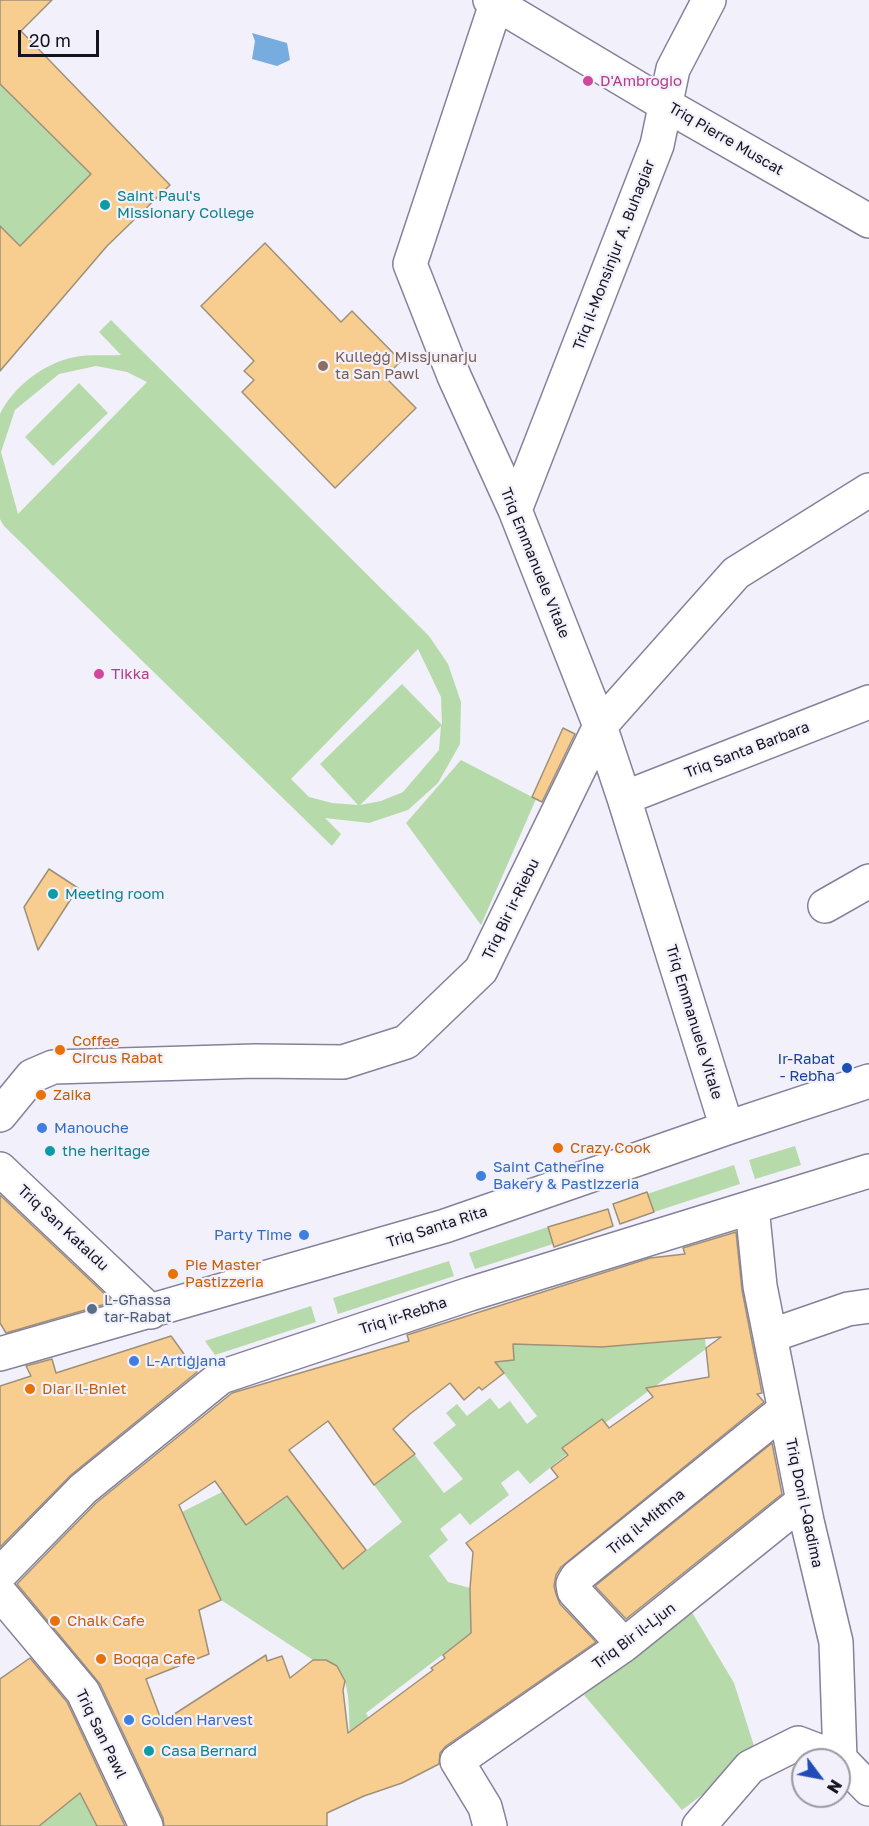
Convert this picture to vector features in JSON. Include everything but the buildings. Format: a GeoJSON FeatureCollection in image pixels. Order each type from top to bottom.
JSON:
{"type":"FeatureCollection","features":[{"type":"Feature","properties":{"kind":"street","name":"Triq il-Monsinjur A. Buhagiar"},"geometry":{"type":"LineString","coordinates":[[515,510],[657,146],[673,69],[709,0]]}},
{"type":"Feature","properties":{"kind":"street","name":"Triq Pierre Muscat"},"geometry":{"type":"LineString","coordinates":[[493,2],[666,105],[869,221]]}},
{"type":"Feature","properties":{"kind":"street","name":"Triq Emmanuele Vitale"},"geometry":{"type":"LineString","coordinates":[[493,2],[410,264],[454,376],[515,510],[600,726],[727,1128]]}},
{"type":"Feature","properties":{"kind":"street","name":"Triq Bir ir-Riebu"},"geometry":{"type":"LineString","coordinates":[[0,1115],[32,1076],[53,1067],[255,1061],[343,1062],[406,1042],[481,970],[600,726],[736,573],[869,490]]}},
{"type":"Feature","properties":{"kind":"street","name":"Triq Santa Barbara"},"geometry":{"type":"LineString","coordinates":[[624,798],[869,702]]}},
{"type":"Feature","properties":{"kind":"street"},"geometry":{"type":"LineString","coordinates":[[825,906],[869,880]]}},
{"type":"Feature","properties":{"kind":"street","name":"Triq Santa Rita"},"geometry":{"type":"LineString","coordinates":[[0,1354],[445,1226],[869,1081]]}},
{"type":"Feature","properties":{"kind":"street","name":"Triq San Kataldu"},"geometry":{"type":"LineString","coordinates":[[0,1169],[151,1312]]}},
{"type":"Feature","properties":{"kind":"street","name":"Triq ir-Rebħa"},"geometry":{"type":"LineString","coordinates":[[0,1574],[83,1489],[221,1377],[470,1294],[869,1171]]}},
{"type":"Feature","properties":{"kind":"street","name":"Triq Doni l-Qadima"},"geometry":{"type":"LineString","coordinates":[[752,1207],[760,1286],[803,1501],[836,1642],[840,1748]]}},
{"type":"Feature","properties":{"kind":"street"},"geometry":{"type":"LineString","coordinates":[[770,1336],[848,1309],[869,1306]]}},
{"type":"Feature","properties":{"kind":"street","name":"Triq il-Mitħna"},"geometry":{"type":"LineString","coordinates":[[624,1645],[574,1591],[573,1584],[578,1577],[784,1410]]}},
{"type":"Feature","properties":{"kind":"street","name":"Triq Bir il-Ljun"},"geometry":{"type":"LineString","coordinates":[[490,1826],[484,1808],[457,1761],[624,1645],[803,1501]]}},
{"type":"Feature","properties":{"kind":"street","name":"Triq San Pawl"},"geometry":{"type":"LineString","coordinates":[[4,1610],[83,1692],[146,1826]]}},
{"type":"Feature","properties":{"kind":"street"},"geometry":{"type":"LineString","coordinates":[[699,1826],[750,1767],[798,1743],[811,1748]]}},
{"type":"Feature","properties":{"kind":"street"},"geometry":{"type":"LineString","coordinates":[[851,1770],[869,1789]]}},
{"type":"Feature","properties":{"kind":"green space"},"geometry":{"type":"Polygon","coordinates":[[[0,84],[91,174],[20,246],[0,226],[0,84]]]}},
{"type":"Feature","properties":{"kind":"green space"},"geometry":{"type":"Polygon","coordinates":[[[111,320],[429,636],[448,664],[461,702],[460,744],[438,783],[408,810],[369,823],[325,818],[341,834],[332,846],[4,526],[0,519],[0,414],[22,385],[52,364],[81,356],[121,355],[99,332],[111,320]],[[96,366],[59,374],[15,410],[1,452],[18,514],[147,382],[127,372],[96,366]],[[418,649],[291,779],[309,797],[332,803],[358,805],[320,764],[402,684],[442,725],[441,697],[418,649]],[[441,726],[360,805],[381,801],[403,792],[439,750],[441,726]]]}},
{"type":"Feature","properties":{"kind":"green space"},"geometry":{"type":"Polygon","coordinates":[[[79,383],[108,413],[53,466],[25,437],[79,383]]]}},
{"type":"Feature","properties":{"kind":"green space"},"geometry":{"type":"Polygon","coordinates":[[[461,760],[536,799],[481,925],[406,823],[461,760]]]}},
{"type":"Feature","properties":{"kind":"green space"},"geometry":{"type":"Polygon","coordinates":[[[795,1146],[801,1165],[755,1179],[749,1160],[795,1146]]]}},
{"type":"Feature","properties":{"kind":"green space"},"geometry":{"type":"Polygon","coordinates":[[[734,1165],[740,1184],[654,1212],[647,1194],[734,1165]]]}},
{"type":"Feature","properties":{"kind":"green space"},"geometry":{"type":"Polygon","coordinates":[[[548,1227],[553,1244],[475,1269],[469,1253],[548,1227]]]}},
{"type":"Feature","properties":{"kind":"green space"},"geometry":{"type":"Polygon","coordinates":[[[449,1261],[454,1276],[338,1314],[333,1298],[449,1261]]]}},
{"type":"Feature","properties":{"kind":"green space"},"geometry":{"type":"Polygon","coordinates":[[[311,1306],[316,1322],[215,1355],[205,1341],[311,1306]]]}},
{"type":"Feature","properties":{"kind":"green space"},"geometry":{"type":"Polygon","coordinates":[[[705,1338],[706,1349],[605,1423],[530,1484],[518,1470],[501,1483],[509,1495],[470,1525],[460,1513],[440,1529],[448,1540],[429,1556],[448,1582],[470,1588],[471,1633],[366,1713],[370,1721],[350,1736],[348,1694],[342,1674],[336,1666],[326,1660],[313,1660],[221,1600],[182,1512],[222,1492],[246,1525],[287,1496],[343,1569],[402,1522],[374,1485],[414,1454],[444,1493],[463,1479],[433,1443],[456,1425],[446,1413],[457,1404],[467,1416],[490,1398],[499,1409],[510,1401],[527,1424],[537,1416],[495,1362],[514,1360],[512,1340],[584,1347],[705,1338]]]}},
{"type":"Feature","properties":{"kind":"green space"},"geometry":{"type":"Polygon","coordinates":[[[690,1609],[734,1683],[754,1746],[719,1782],[682,1810],[584,1695],[690,1609]]]}},
{"type":"Feature","properties":{"kind":"green space"},"geometry":{"type":"Polygon","coordinates":[[[80,1793],[97,1826],[39,1826],[80,1793]]]}},
{"type":"Feature","properties":{"kind":"water"},"geometry":{"type":"Polygon","coordinates":[[[252,33],[287,43],[290,60],[277,66],[252,59],[255,41],[252,33]]]}},
{"type":"Feature","properties":{"kind":"place","name":"D'Ambrogio"},"geometry":{"type":"Point","coordinates":[588,81]}},
{"type":"Feature","properties":{"kind":"place","name":"Saint Paul's Missionary College"},"geometry":{"type":"Point","coordinates":[105,205]}},
{"type":"Feature","properties":{"kind":"place","name":"Kulleġġ Missjunarju ta San Pawl"},"geometry":{"type":"Point","coordinates":[323,366]}},
{"type":"Feature","properties":{"kind":"place","name":"Tikka"},"geometry":{"type":"Point","coordinates":[99,674]}},
{"type":"Feature","properties":{"kind":"place","name":"Meeting room"},"geometry":{"type":"Point","coordinates":[53,894]}},
{"type":"Feature","properties":{"kind":"place","name":"Coffee Circus Rabat"},"geometry":{"type":"Point","coordinates":[60,1050]}},
{"type":"Feature","properties":{"kind":"place","name":"Ir-Rabat - Rebħa"},"geometry":{"type":"Point","coordinates":[847,1068]}},
{"type":"Feature","properties":{"kind":"place","name":"Zaika"},"geometry":{"type":"Point","coordinates":[41,1095]}},
{"type":"Feature","properties":{"kind":"place","name":"Manouche"},"geometry":{"type":"Point","coordinates":[42,1128]}},
{"type":"Feature","properties":{"kind":"place","name":"Crazy Cook"},"geometry":{"type":"Point","coordinates":[558,1148]}},
{"type":"Feature","properties":{"kind":"place","name":"the heritage"},"geometry":{"type":"Point","coordinates":[50,1151]}},
{"type":"Feature","properties":{"kind":"place","name":"Saint Catherine Bakery & Pastizzeria"},"geometry":{"type":"Point","coordinates":[481,1176]}},
{"type":"Feature","properties":{"kind":"place","name":"Party Time"},"geometry":{"type":"Point","coordinates":[304,1235]}},
{"type":"Feature","properties":{"kind":"place","name":"Pie Master Pastizzeria"},"geometry":{"type":"Point","coordinates":[173,1274]}},
{"type":"Feature","properties":{"kind":"place","name":"L-Għassa tar-Rabat"},"geometry":{"type":"Point","coordinates":[92,1309]}},
{"type":"Feature","properties":{"kind":"place","name":"L-Artiġjana"},"geometry":{"type":"Point","coordinates":[134,1361]}},
{"type":"Feature","properties":{"kind":"place","name":"Diar il-Bniet"},"geometry":{"type":"Point","coordinates":[30,1389]}},
{"type":"Feature","properties":{"kind":"place","name":"Chalk Cafe"},"geometry":{"type":"Point","coordinates":[55,1621]}},
{"type":"Feature","properties":{"kind":"place","name":"Boqqa Cafe"},"geometry":{"type":"Point","coordinates":[101,1659]}},
{"type":"Feature","properties":{"kind":"place","name":"Golden Harvest"},"geometry":{"type":"Point","coordinates":[129,1720]}},
{"type":"Feature","properties":{"kind":"place","name":"Casa Bernard"},"geometry":{"type":"Point","coordinates":[149,1751]}}]}
